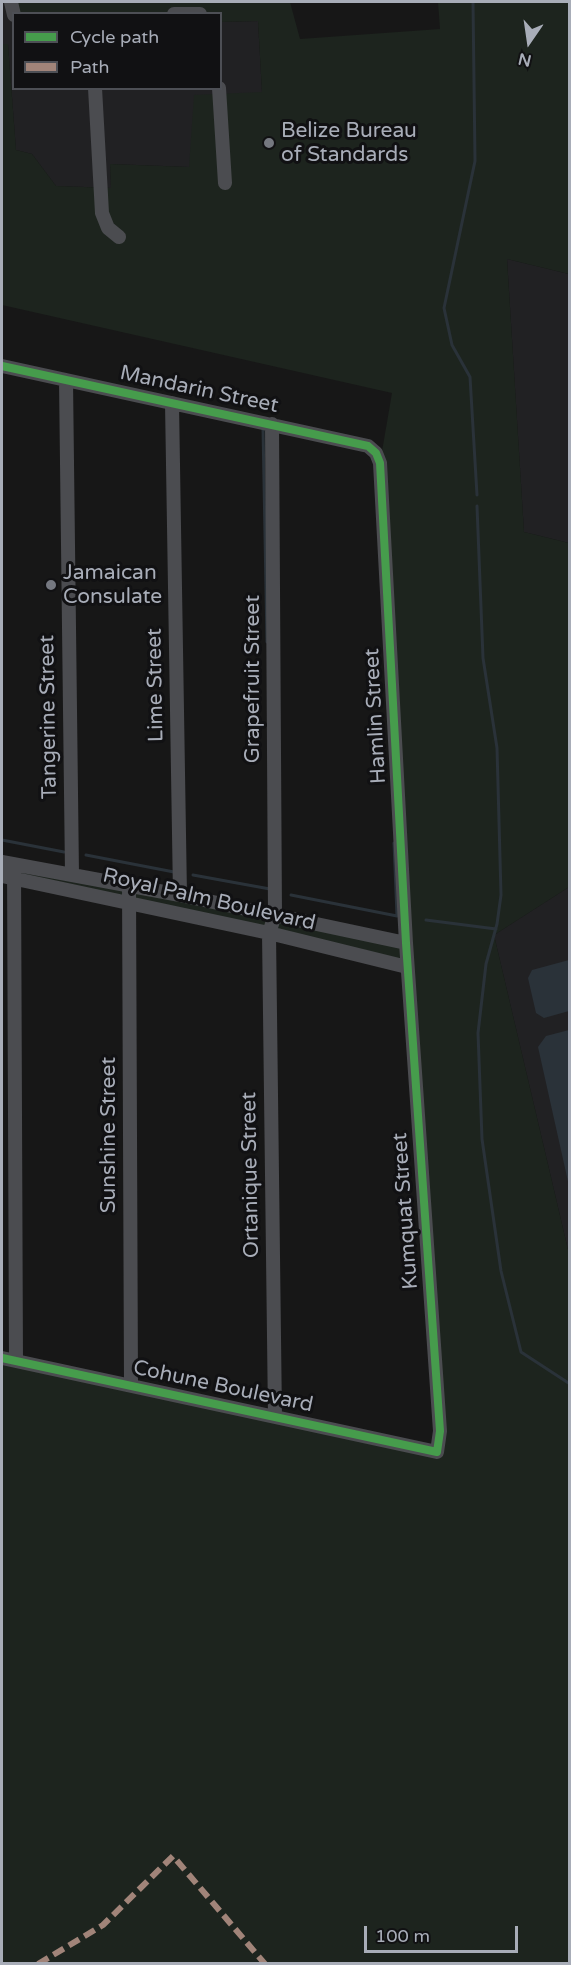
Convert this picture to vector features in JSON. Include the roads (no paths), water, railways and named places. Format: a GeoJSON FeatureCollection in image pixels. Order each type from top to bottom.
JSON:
{"type":"FeatureCollection","features":[{"type":"Feature","properties":{"kind":"street"},"geometry":{"type":"LineString","coordinates":[[95,90],[102,213],[108,228],[119,237]]}},
{"type":"Feature","properties":{"kind":"street"},"geometry":{"type":"LineString","coordinates":[[219,90],[225,183]]}},
{"type":"Feature","properties":{"kind":"street","name":"Mandarin Street"},"geometry":{"type":"LineString","coordinates":[[2,366],[368,446],[376,453],[381,463]]}},
{"type":"Feature","properties":{"kind":"street","name":"Tangerine Street"},"geometry":{"type":"LineString","coordinates":[[66,380],[72,874]]}},
{"type":"Feature","properties":{"kind":"street","name":"Lime Street"},"geometry":{"type":"LineString","coordinates":[[172,403],[180,894]]}},
{"type":"Feature","properties":{"kind":"street","name":"Grapefruit Street"},"geometry":{"type":"LineString","coordinates":[[269,933],[275,915],[272,424]]}},
{"type":"Feature","properties":{"kind":"street","name":"Hamlin Street"},"geometry":{"type":"LineString","coordinates":[[381,463],[407,967]]}},
{"type":"Feature","properties":{"kind":"street"},"geometry":{"type":"LineString","coordinates":[[7,870],[16,1361]]}},
{"type":"Feature","properties":{"kind":"street","name":"Royal Palm Boulevard"},"geometry":{"type":"LineString","coordinates":[[7,870],[72,874],[180,894],[405,944]]}},
{"type":"Feature","properties":{"kind":"street","name":"Royal Palm Boulevard"},"geometry":{"type":"LineString","coordinates":[[7,870],[129,903],[269,933],[407,967]]}},
{"type":"Feature","properties":{"kind":"street","name":"Sunshine Street"},"geometry":{"type":"LineString","coordinates":[[129,885],[131,1385]]}},
{"type":"Feature","properties":{"kind":"street","name":"Ortanique Street"},"geometry":{"type":"LineString","coordinates":[[269,933],[275,1417]]}},
{"type":"Feature","properties":{"kind":"street","name":"Kumquat Street"},"geometry":{"type":"LineString","coordinates":[[407,967],[440,1431],[436,1452]]}},
{"type":"Feature","properties":{"kind":"street","name":"Cohune Boulevard"},"geometry":{"type":"LineString","coordinates":[[2,1358],[436,1452]]}},
{"type":"Feature","properties":{"kind":"waterway"},"geometry":{"type":"LineString","coordinates":[[473,2],[475,161],[444,308],[452,345],[470,377],[477,495]]}},
{"type":"Feature","properties":{"kind":"waterway"},"geometry":{"type":"LineString","coordinates":[[263,428],[267,642]]}},
{"type":"Feature","properties":{"kind":"waterway"},"geometry":{"type":"LineString","coordinates":[[477,506],[483,658],[497,748],[501,895],[497,924],[486,964],[478,1033],[482,1139],[501,1271],[521,1352],[570,1384]]}},
{"type":"Feature","properties":{"kind":"waterway"},"geometry":{"type":"LineString","coordinates":[[2,840],[64,852]]}},
{"type":"Feature","properties":{"kind":"waterway"},"geometry":{"type":"LineString","coordinates":[[291,895],[397,916],[394,843]]}},
{"type":"Feature","properties":{"kind":"waterway"},"geometry":{"type":"LineString","coordinates":[[86,855],[174,872]]}},
{"type":"Feature","properties":{"kind":"waterway"},"geometry":{"type":"LineString","coordinates":[[193,875],[270,889]]}},
{"type":"Feature","properties":{"kind":"waterway"},"geometry":{"type":"LineString","coordinates":[[426,920],[496,929]]}},
{"type":"Feature","properties":{"kind":"place","name":"Belize Bureau of Standards"},"geometry":{"type":"Point","coordinates":[269,143]}},
{"type":"Feature","properties":{"kind":"place","name":"Jamaican Consulate"},"geometry":{"type":"Point","coordinates":[51,585]}}]}
